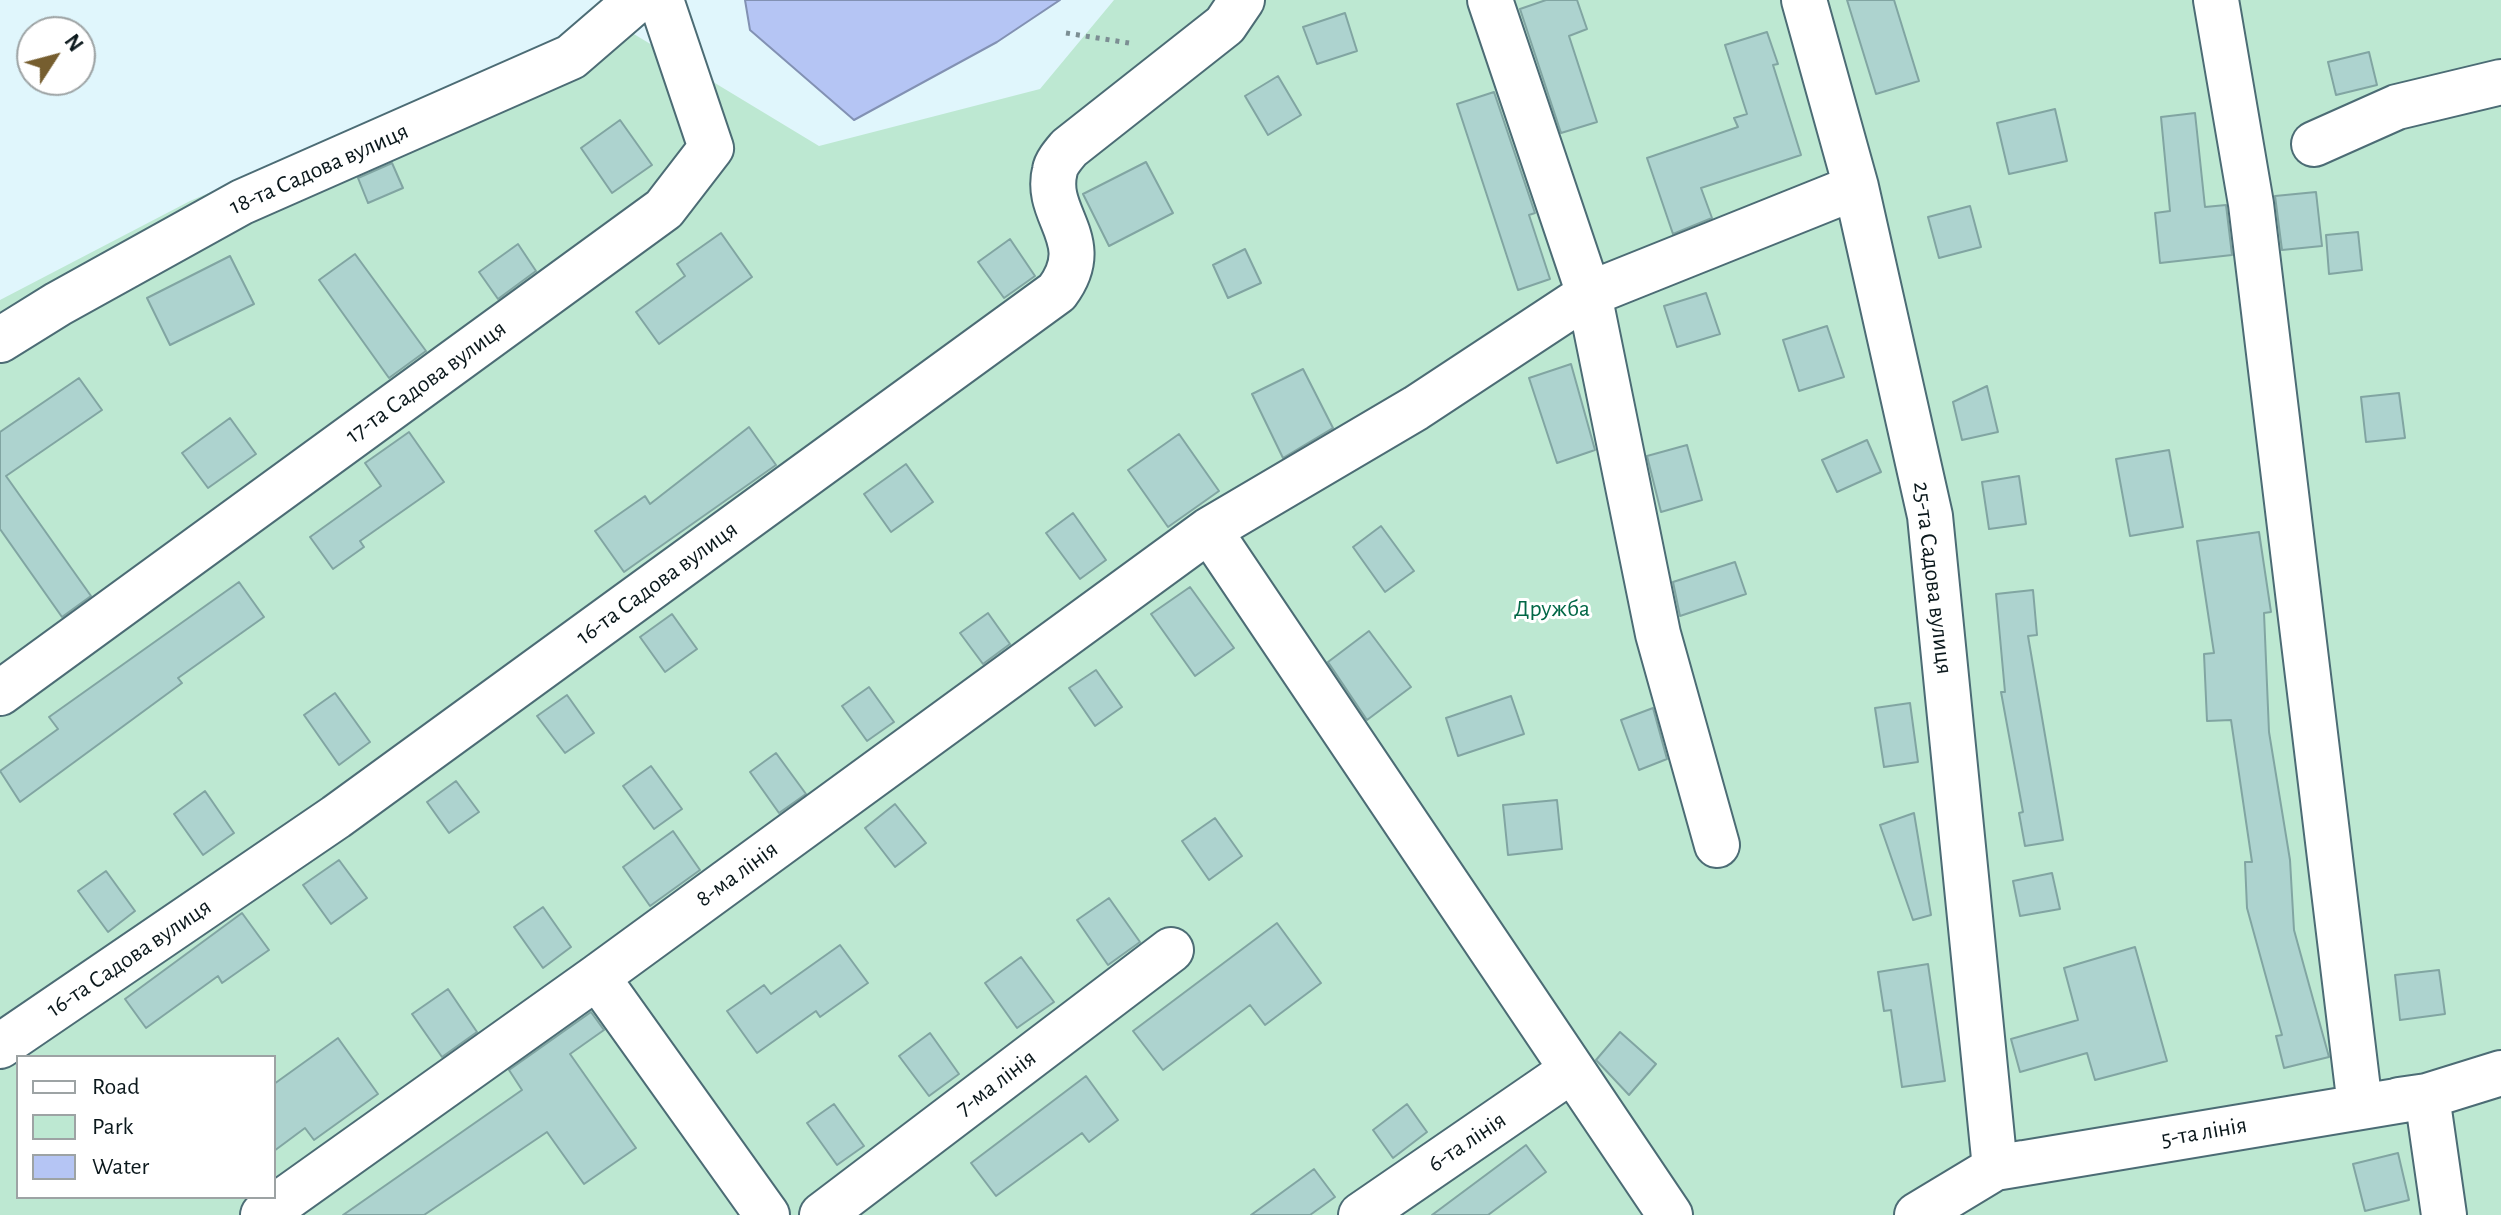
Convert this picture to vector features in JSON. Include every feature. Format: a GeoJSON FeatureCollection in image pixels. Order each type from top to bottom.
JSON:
{"type":"FeatureCollection","features":[{"type":"Feature","properties":{"kind":"street","name":"18-та Садова вулиця"},"geometry":{"type":"LineString","coordinates":[[0,340],[58,304],[242,202],[571,57],[637,0]]}},
{"type":"Feature","properties":{"kind":"street","name":"17-та Садова вулиця"},"geometry":{"type":"LineString","coordinates":[[0,693],[664,209],[711,148],[661,0]]}},
{"type":"Feature","properties":{"kind":"street","name":"16-та Садова вулиця"},"geometry":{"type":"LineString","coordinates":[[0,1046],[336,817],[1057,292],[1071,273],[1071,240],[1055,194],[1055,169],[1069,148],[1225,25],[1242,0]]}},
{"type":"Feature","properties":{"kind":"street"},"geometry":{"type":"LineString","coordinates":[[1490,0],[1589,294],[1658,634],[1717,845]]}},
{"type":"Feature","properties":{"kind":"street","name":"25-та Садова вулиця"},"geometry":{"type":"LineString","coordinates":[[1804,0],[1856,187],[1930,516],[1995,1168]]}},
{"type":"Feature","properties":{"kind":"street"},"geometry":{"type":"LineString","coordinates":[[2216,0],[2251,204],[2360,1106]]}},
{"type":"Feature","properties":{"kind":"street"},"geometry":{"type":"LineString","coordinates":[[2314,144],[2397,107],[2501,82]]}},
{"type":"Feature","properties":{"kind":"street","name":"8-ма лінія"},"geometry":{"type":"LineString","coordinates":[[263,1215],[597,977],[1209,530],[1416,408],[1589,294],[1856,187]]}},
{"type":"Feature","properties":{"kind":"street"},"geometry":{"type":"LineString","coordinates":[[1209,530],[1670,1215]]}},
{"type":"Feature","properties":{"kind":"street","name":"7-ма лінія"},"geometry":{"type":"LineString","coordinates":[[822,1215],[1171,950]]}},
{"type":"Feature","properties":{"kind":"street"},"geometry":{"type":"LineString","coordinates":[[597,977],[767,1215]]}},
{"type":"Feature","properties":{"kind":"street","name":"6-та лінія"},"geometry":{"type":"LineString","coordinates":[[1361,1215],[1572,1070]]}},
{"type":"Feature","properties":{"kind":"street","name":"5-та лінія"},"geometry":{"type":"LineString","coordinates":[[1917,1215],[1995,1168],[2427,1096],[2501,1073]]}},
{"type":"Feature","properties":{"kind":"street"},"geometry":{"type":"LineString","coordinates":[[1995,1168],[2427,1096],[2444,1215]]}},
{"type":"Feature","properties":{"kind":"green space","name":"Дружба"},"geometry":{"type":"Polygon","coordinates":[[[1114,0],[2501,0],[2501,1215],[0,1215],[0,300],[190,201],[614,22],[819,146],[1040,89],[1114,0]]]}},
{"type":"Feature","properties":{"kind":"water"},"geometry":{"type":"Polygon","coordinates":[[[745,0],[1060,0],[997,42],[854,120],[750,30],[745,0]]]}},
{"type":"Feature","properties":{"kind":"building"},"geometry":{"type":"Polygon","coordinates":[[[1546,0],[1577,0],[1587,29],[1569,36],[1597,122],[1561,133],[1520,9],[1546,0]]]}},
{"type":"Feature","properties":{"kind":"building"},"geometry":{"type":"Polygon","coordinates":[[[1847,0],[1894,0],[1919,81],[1876,94],[1847,0]]]}},
{"type":"Feature","properties":{"kind":"building"},"geometry":{"type":"Polygon","coordinates":[[[1345,13],[1357,51],[1317,64],[1303,27],[1345,13]]]}},
{"type":"Feature","properties":{"kind":"building"},"geometry":{"type":"Polygon","coordinates":[[[1767,32],[1778,64],[1773,65],[1801,155],[1701,188],[1712,218],[1673,234],[1647,158],[1738,127],[1734,118],[1747,114],[1725,45],[1767,32]]]}},
{"type":"Feature","properties":{"kind":"building"},"geometry":{"type":"Polygon","coordinates":[[[2369,52],[2377,85],[2336,95],[2328,62],[2369,52]]]}},
{"type":"Feature","properties":{"kind":"building"},"geometry":{"type":"Polygon","coordinates":[[[1278,76],[1301,115],[1268,135],[1245,96],[1278,76]]]}},
{"type":"Feature","properties":{"kind":"building"},"geometry":{"type":"Polygon","coordinates":[[[1494,92],[1535,213],[1529,215],[1550,279],[1518,290],[1457,104],[1494,92]]]}},
{"type":"Feature","properties":{"kind":"building"},"geometry":{"type":"Polygon","coordinates":[[[2055,109],[2067,161],[2009,174],[1997,123],[2055,109]]]}},
{"type":"Feature","properties":{"kind":"building"},"geometry":{"type":"Polygon","coordinates":[[[2195,113],[2205,207],[2226,205],[2232,255],[2160,263],[2155,213],[2170,211],[2161,117],[2195,113]]]}},
{"type":"Feature","properties":{"kind":"building"},"geometry":{"type":"Polygon","coordinates":[[[620,120],[652,165],[612,193],[581,148],[620,120]]]}},
{"type":"Feature","properties":{"kind":"building"},"geometry":{"type":"Polygon","coordinates":[[[1146,162],[1173,213],[1109,246],[1083,194],[1146,162]]]}},
{"type":"Feature","properties":{"kind":"building"},"geometry":{"type":"Polygon","coordinates":[[[392,163],[403,188],[368,203],[358,178],[392,163]]]}},
{"type":"Feature","properties":{"kind":"building"},"geometry":{"type":"Polygon","coordinates":[[[2316,192],[2322,246],[2282,250],[2275,196],[2316,192]]]}},
{"type":"Feature","properties":{"kind":"building"},"geometry":{"type":"Polygon","coordinates":[[[1970,206],[1981,247],[1939,258],[1928,217],[1970,206]]]}},
{"type":"Feature","properties":{"kind":"building"},"geometry":{"type":"Polygon","coordinates":[[[2358,232],[2362,270],[2329,274],[2326,235],[2358,232]]]}},
{"type":"Feature","properties":{"kind":"building"},"geometry":{"type":"Polygon","coordinates":[[[721,233],[752,277],[659,344],[636,312],[685,276],[677,264],[721,233]]]}},
{"type":"Feature","properties":{"kind":"building"},"geometry":{"type":"Polygon","coordinates":[[[1010,239],[1035,276],[1004,298],[978,262],[1010,239]]]}},
{"type":"Feature","properties":{"kind":"building"},"geometry":{"type":"Polygon","coordinates":[[[518,244],[536,271],[498,299],[479,272],[518,244]]]}},
{"type":"Feature","properties":{"kind":"building"},"geometry":{"type":"Polygon","coordinates":[[[1245,249],[1261,283],[1228,298],[1213,265],[1245,249]]]}},
{"type":"Feature","properties":{"kind":"building"},"geometry":{"type":"Polygon","coordinates":[[[355,254],[426,351],[389,378],[319,280],[355,254]]]}},
{"type":"Feature","properties":{"kind":"building"},"geometry":{"type":"Polygon","coordinates":[[[230,256],[254,304],[170,345],[147,298],[230,256]]]}},
{"type":"Feature","properties":{"kind":"building"},"geometry":{"type":"Polygon","coordinates":[[[1706,293],[1720,334],[1677,347],[1664,306],[1706,293]]]}},
{"type":"Feature","properties":{"kind":"building"},"geometry":{"type":"Polygon","coordinates":[[[1827,326],[1844,377],[1799,391],[1783,340],[1827,326]]]}},
{"type":"Feature","properties":{"kind":"building"},"geometry":{"type":"Polygon","coordinates":[[[1571,364],[1595,450],[1557,463],[1529,378],[1571,364]]]}},
{"type":"Feature","properties":{"kind":"building"},"geometry":{"type":"Polygon","coordinates":[[[1303,369],[1333,428],[1283,458],[1252,394],[1303,369]]]}},
{"type":"Feature","properties":{"kind":"building"},"geometry":{"type":"Polygon","coordinates":[[[79,378],[102,410],[6,476],[91,596],[62,617],[0,529],[0,432],[79,378]]]}},
{"type":"Feature","properties":{"kind":"building"},"geometry":{"type":"Polygon","coordinates":[[[1987,386],[1998,432],[1962,440],[1953,402],[1987,386]]]}},
{"type":"Feature","properties":{"kind":"building"},"geometry":{"type":"Polygon","coordinates":[[[2399,393],[2405,438],[2366,442],[2361,397],[2399,393]]]}},
{"type":"Feature","properties":{"kind":"building"},"geometry":{"type":"Polygon","coordinates":[[[230,418],[256,454],[208,488],[182,453],[230,418]]]}},
{"type":"Feature","properties":{"kind":"building"},"geometry":{"type":"Polygon","coordinates":[[[749,427],[776,465],[624,572],[595,531],[645,496],[650,504],[749,427]]]}},
{"type":"Feature","properties":{"kind":"building"},"geometry":{"type":"Polygon","coordinates":[[[409,432],[444,482],[360,541],[364,547],[333,569],[310,537],[381,486],[365,463],[409,432]]]}},
{"type":"Feature","properties":{"kind":"building"},"geometry":{"type":"Polygon","coordinates":[[[1179,434],[1219,491],[1168,527],[1128,470],[1179,434]]]}},
{"type":"Feature","properties":{"kind":"building"},"geometry":{"type":"Polygon","coordinates":[[[1867,440],[1881,472],[1837,492],[1822,460],[1867,440]]]}},
{"type":"Feature","properties":{"kind":"building"},"geometry":{"type":"Polygon","coordinates":[[[1687,445],[1702,500],[1661,512],[1647,456],[1687,445]]]}},
{"type":"Feature","properties":{"kind":"building"},"geometry":{"type":"Polygon","coordinates":[[[2169,450],[2183,527],[2130,536],[2116,459],[2169,450]]]}},
{"type":"Feature","properties":{"kind":"building"},"geometry":{"type":"Polygon","coordinates":[[[906,464],[933,502],[891,532],[864,494],[906,464]]]}},
{"type":"Feature","properties":{"kind":"building"},"geometry":{"type":"Polygon","coordinates":[[[2019,476],[2026,524],[1989,529],[1982,482],[2019,476]]]}},
{"type":"Feature","properties":{"kind":"building"},"geometry":{"type":"Polygon","coordinates":[[[1073,513],[1106,560],[1080,579],[1046,533],[1073,513]]]}},
{"type":"Feature","properties":{"kind":"building"},"geometry":{"type":"Polygon","coordinates":[[[1381,526],[1414,571],[1385,592],[1353,547],[1381,526]]]}},
{"type":"Feature","properties":{"kind":"building"},"geometry":{"type":"Polygon","coordinates":[[[2259,532],[2271,612],[2264,613],[2269,732],[2290,860],[2294,930],[2329,1057],[2284,1068],[2276,1036],[2282,1035],[2247,908],[2245,862],[2252,862],[2231,720],[2207,721],[2204,654],[2214,653],[2197,541],[2259,532]]]}},
{"type":"Feature","properties":{"kind":"building"},"geometry":{"type":"Polygon","coordinates":[[[1735,562],[1746,594],[1680,616],[1673,582],[1735,562]]]}},
{"type":"Feature","properties":{"kind":"building"},"geometry":{"type":"Polygon","coordinates":[[[239,582],[264,617],[178,678],[182,683],[20,802],[0,771],[58,729],[49,717],[239,582]]]}},
{"type":"Feature","properties":{"kind":"building"},"geometry":{"type":"Polygon","coordinates":[[[1190,587],[1234,648],[1195,676],[1151,614],[1190,587]]]}},
{"type":"Feature","properties":{"kind":"building"},"geometry":{"type":"Polygon","coordinates":[[[2033,590],[2037,635],[2028,636],[2063,840],[2025,846],[2019,813],[2023,812],[2001,692],[2005,692],[1996,594],[2033,590]]]}},
{"type":"Feature","properties":{"kind":"building"},"geometry":{"type":"Polygon","coordinates":[[[988,613],[1010,644],[983,664],[960,633],[988,613]]]}},
{"type":"Feature","properties":{"kind":"building"},"geometry":{"type":"Polygon","coordinates":[[[672,614],[697,649],[665,672],[640,637],[672,614]]]}},
{"type":"Feature","properties":{"kind":"building"},"geometry":{"type":"Polygon","coordinates":[[[1369,631],[1411,687],[1367,720],[1328,662],[1369,631]]]}},
{"type":"Feature","properties":{"kind":"building"},"geometry":{"type":"Polygon","coordinates":[[[1096,670],[1122,707],[1095,726],[1069,688],[1096,670]]]}},
{"type":"Feature","properties":{"kind":"building"},"geometry":{"type":"Polygon","coordinates":[[[869,687],[894,722],[867,741],[842,706],[869,687]]]}},
{"type":"Feature","properties":{"kind":"building"},"geometry":{"type":"Polygon","coordinates":[[[335,693],[370,742],[339,765],[304,715],[335,693]]]}},
{"type":"Feature","properties":{"kind":"building"},"geometry":{"type":"Polygon","coordinates":[[[567,695],[594,733],[565,753],[537,716],[567,695]]]}},
{"type":"Feature","properties":{"kind":"building"},"geometry":{"type":"Polygon","coordinates":[[[1511,696],[1524,734],[1458,756],[1446,718],[1511,696]]]}},
{"type":"Feature","properties":{"kind":"building"},"geometry":{"type":"Polygon","coordinates":[[[1910,703],[1918,762],[1884,767],[1875,708],[1910,703]]]}},
{"type":"Feature","properties":{"kind":"building"},"geometry":{"type":"Polygon","coordinates":[[[1653,708],[1667,759],[1639,770],[1621,720],[1653,708]]]}},
{"type":"Feature","properties":{"kind":"building"},"geometry":{"type":"Polygon","coordinates":[[[776,753],[806,794],[779,813],[750,772],[776,753]]]}},
{"type":"Feature","properties":{"kind":"building"},"geometry":{"type":"Polygon","coordinates":[[[651,766],[682,809],[654,829],[623,786],[651,766]]]}},
{"type":"Feature","properties":{"kind":"building"},"geometry":{"type":"Polygon","coordinates":[[[456,781],[479,812],[449,833],[427,802],[456,781]]]}},
{"type":"Feature","properties":{"kind":"building"},"geometry":{"type":"Polygon","coordinates":[[[205,791],[234,833],[203,855],[174,814],[205,791]]]}},
{"type":"Feature","properties":{"kind":"building"},"geometry":{"type":"Polygon","coordinates":[[[1557,800],[1562,849],[1508,855],[1503,805],[1557,800]]]}},
{"type":"Feature","properties":{"kind":"building"},"geometry":{"type":"Polygon","coordinates":[[[895,804],[926,843],[895,867],[865,828],[895,804]]]}},
{"type":"Feature","properties":{"kind":"building"},"geometry":{"type":"Polygon","coordinates":[[[1914,813],[1931,915],[1913,920],[1880,825],[1914,813]]]}},
{"type":"Feature","properties":{"kind":"building"},"geometry":{"type":"Polygon","coordinates":[[[1215,818],[1242,856],[1209,880],[1182,841],[1215,818]]]}},
{"type":"Feature","properties":{"kind":"building"},"geometry":{"type":"Polygon","coordinates":[[[673,831],[700,870],[650,906],[623,867],[673,831]]]}},
{"type":"Feature","properties":{"kind":"building"},"geometry":{"type":"Polygon","coordinates":[[[339,860],[367,898],[331,924],[303,885],[339,860]]]}},
{"type":"Feature","properties":{"kind":"building"},"geometry":{"type":"Polygon","coordinates":[[[106,871],[135,911],[108,932],[78,891],[106,871]]]}},
{"type":"Feature","properties":{"kind":"building"},"geometry":{"type":"Polygon","coordinates":[[[2052,873],[2060,909],[2020,916],[2013,881],[2052,873]]]}},
{"type":"Feature","properties":{"kind":"building"},"geometry":{"type":"Polygon","coordinates":[[[1109,898],[1140,942],[1108,965],[1077,920],[1109,898]]]}},
{"type":"Feature","properties":{"kind":"building"},"geometry":{"type":"Polygon","coordinates":[[[543,907],[571,947],[543,968],[514,927],[543,907]]]}},
{"type":"Feature","properties":{"kind":"building"},"geometry":{"type":"Polygon","coordinates":[[[242,913],[269,950],[222,983],[218,976],[146,1028],[125,999],[242,913]]]}},
{"type":"Feature","properties":{"kind":"building"},"geometry":{"type":"Polygon","coordinates":[[[1277,923],[1321,983],[1265,1025],[1250,1005],[1163,1070],[1133,1031],[1277,923]]]}},
{"type":"Feature","properties":{"kind":"building"},"geometry":{"type":"Polygon","coordinates":[[[840,945],[868,983],[820,1017],[816,1011],[757,1053],[727,1011],[764,985],[771,994],[840,945]]]}},
{"type":"Feature","properties":{"kind":"building"},"geometry":{"type":"Polygon","coordinates":[[[2135,947],[2167,1061],[2095,1080],[2087,1053],[2020,1072],[2011,1039],[2078,1020],[2064,968],[2135,947]]]}},
{"type":"Feature","properties":{"kind":"building"},"geometry":{"type":"Polygon","coordinates":[[[1021,957],[1054,1002],[1017,1028],[985,983],[1021,957]]]}},
{"type":"Feature","properties":{"kind":"building"},"geometry":{"type":"Polygon","coordinates":[[[1928,964],[1945,1081],[1902,1087],[1891,1010],[1884,1011],[1878,972],[1928,964]]]}},
{"type":"Feature","properties":{"kind":"building"},"geometry":{"type":"Polygon","coordinates":[[[2439,970],[2445,1014],[2400,1020],[2395,975],[2439,970]]]}},
{"type":"Feature","properties":{"kind":"building"},"geometry":{"type":"Polygon","coordinates":[[[448,989],[477,1032],[442,1057],[412,1014],[448,989]]]}},
{"type":"Feature","properties":{"kind":"building"},"geometry":{"type":"Polygon","coordinates":[[[591,1012],[604,1030],[570,1054],[636,1148],[584,1184],[547,1132],[424,1215],[343,1215],[522,1090],[509,1070],[591,1012]]]}},
{"type":"Feature","properties":{"kind":"building"},"geometry":{"type":"Polygon","coordinates":[[[1620,1032],[1656,1064],[1629,1095],[1596,1060],[1620,1032]]]}},
{"type":"Feature","properties":{"kind":"building"},"geometry":{"type":"Polygon","coordinates":[[[930,1033],[959,1074],[929,1096],[899,1056],[930,1033]]]}},
{"type":"Feature","properties":{"kind":"building"},"geometry":{"type":"Polygon","coordinates":[[[338,1038],[378,1094],[314,1140],[305,1128],[276,1150],[276,1083],[338,1038]]]}},
{"type":"Feature","properties":{"kind":"building"},"geometry":{"type":"Polygon","coordinates":[[[1086,1076],[1118,1120],[1089,1142],[1082,1133],[996,1196],[971,1163],[1086,1076]]]}},
{"type":"Feature","properties":{"kind":"building"},"geometry":{"type":"Polygon","coordinates":[[[834,1104],[864,1146],[837,1165],[807,1123],[834,1104]]]}},
{"type":"Feature","properties":{"kind":"building"},"geometry":{"type":"Polygon","coordinates":[[[1407,1104],[1427,1132],[1393,1158],[1373,1130],[1407,1104]]]}},
{"type":"Feature","properties":{"kind":"building"},"geometry":{"type":"Polygon","coordinates":[[[1526,1145],[1546,1172],[1488,1215],[1432,1215],[1526,1145]]]}},
{"type":"Feature","properties":{"kind":"building"},"geometry":{"type":"Polygon","coordinates":[[[2398,1153],[2409,1200],[2365,1211],[2353,1164],[2398,1153]]]}},
{"type":"Feature","properties":{"kind":"building"},"geometry":{"type":"Polygon","coordinates":[[[1314,1169],[1335,1197],[1310,1215],[1251,1215],[1314,1169]]]}}]}
